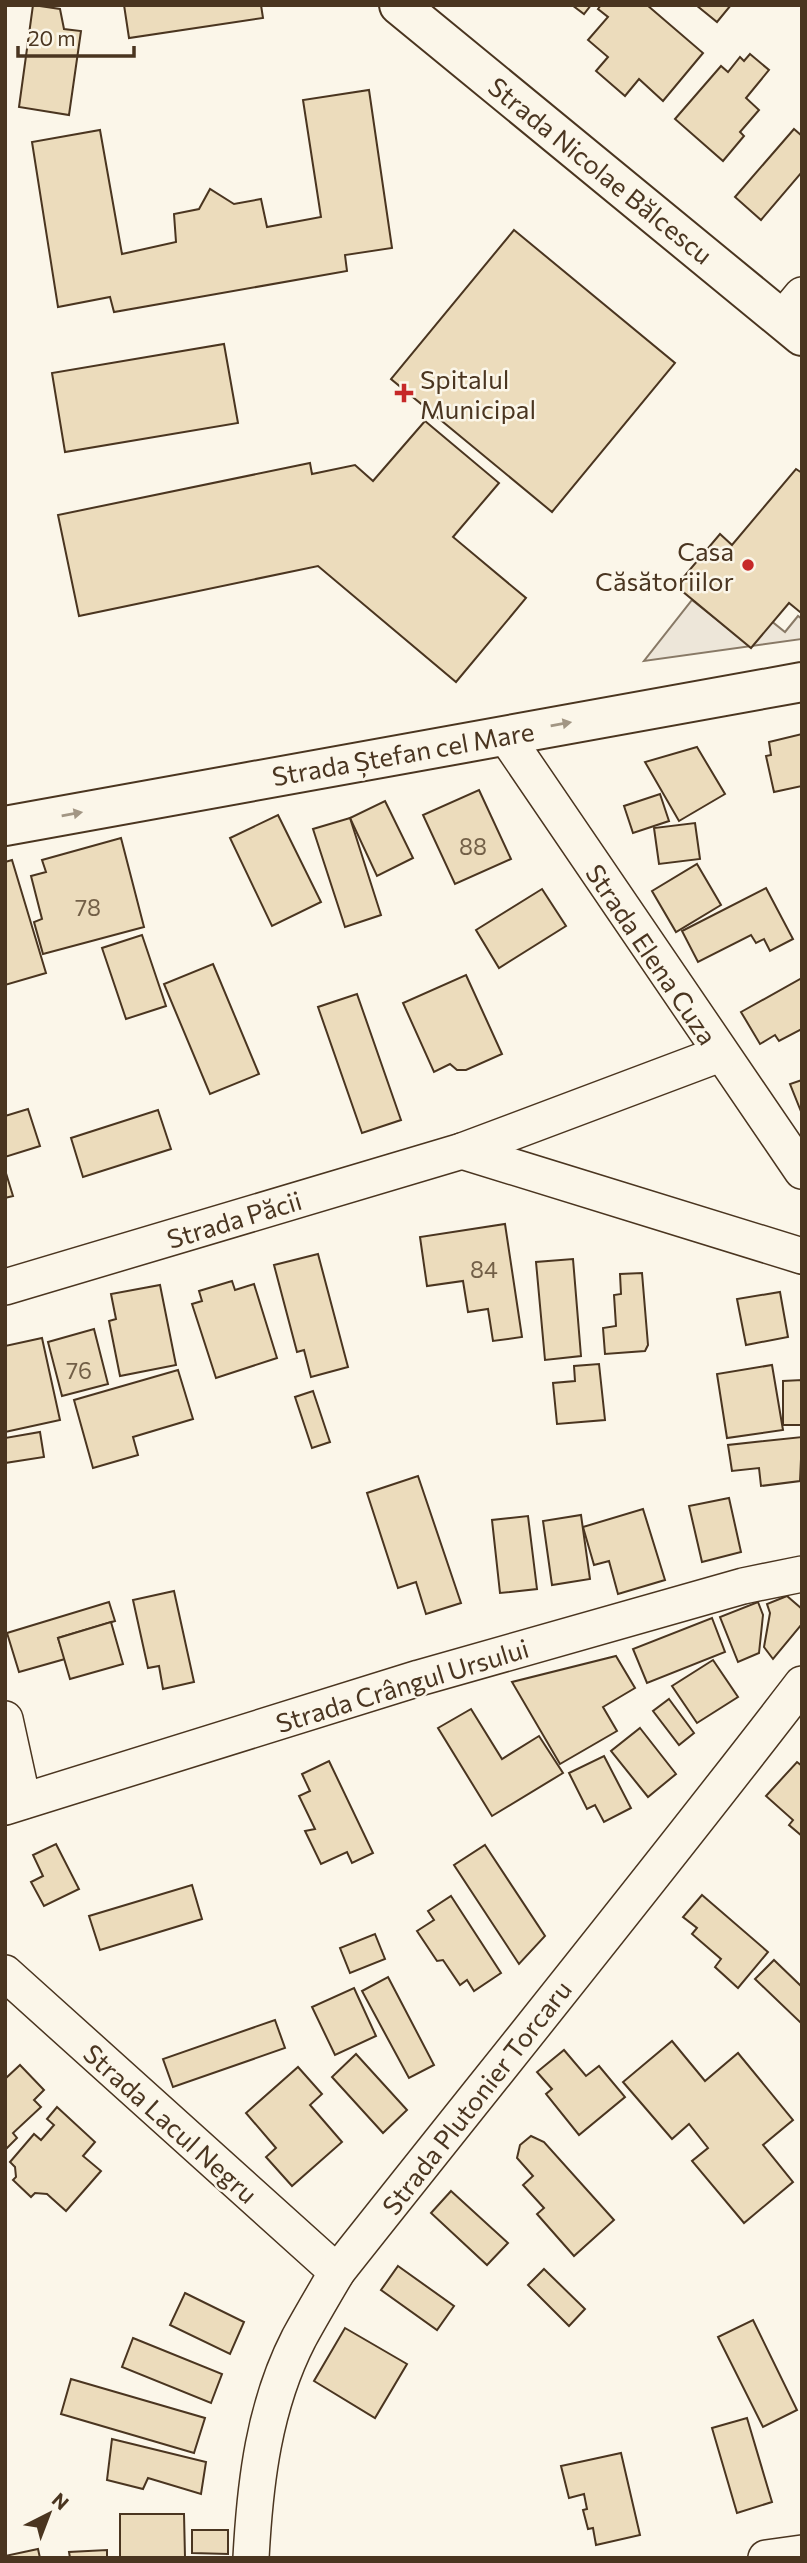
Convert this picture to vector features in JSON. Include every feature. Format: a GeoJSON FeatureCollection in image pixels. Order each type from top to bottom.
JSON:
{"type":"FeatureCollection","features":[{"type":"Feature","properties":{"kind":"street","name":"Strada Nicolae Bălcescu"},"geometry":{"type":"LineString","coordinates":[[399,5],[795,317]]}},
{"type":"Feature","properties":{"kind":"street","name":"Strada Ștefan cel Mare"},"geometry":{"type":"LineString","coordinates":[[5,826],[802,682]]}},
{"type":"Feature","properties":{"kind":"street","name":"Strada Elena Cuza"},"geometry":{"type":"LineString","coordinates":[[505,735],[802,1171]]}},
{"type":"Feature","properties":{"kind":"street","name":"Strada Păcii"},"geometry":{"type":"LineString","coordinates":[[5,1287],[462,1151],[720,1054]]}},
{"type":"Feature","properties":{"kind":"street"},"geometry":{"type":"LineString","coordinates":[[462,1151],[802,1256]]}},
{"type":"Feature","properties":{"kind":"street","name":"Strada Crângul Ursului"},"geometry":{"type":"LineString","coordinates":[[14,1804],[419,1678],[743,1586],[802,1574]]}},
{"type":"Feature","properties":{"kind":"street","name":"Strada Plutonier Torcaru"},"geometry":{"type":"LineString","coordinates":[[251,2558],[255,2496],[263,2441],[279,2385],[298,2339],[337,2273],[689,1831],[802,1684]]}},
{"type":"Feature","properties":{"kind":"street"},"geometry":{"type":"LineString","coordinates":[[5,1718],[14,1804]]}},
{"type":"Feature","properties":{"kind":"street","name":"Strada Lacul Negru"},"geometry":{"type":"LineString","coordinates":[[5,1973],[337,2273]]}},
{"type":"Feature","properties":{"kind":"street"},"geometry":{"type":"LineString","coordinates":[[766,2558],[802,2553]]}},
{"type":"Feature","properties":{"kind":"shaded area"},"geometry":{"type":"Polygon","coordinates":[[[692,600],[744,641],[765,616],[785,632],[798,616],[802,619],[802,639],[644,661],[692,600]]]}},
{"type":"Feature","properties":{"kind":"building"},"geometry":{"type":"Polygon","coordinates":[[[33,5],[60,9],[64,29],[81,31],[69,115],[19,107],[33,5]]]}},
{"type":"Feature","properties":{"kind":"building"},"geometry":{"type":"Polygon","coordinates":[[[124,5],[261,5],[263,18],[129,38],[124,5]]]}},
{"type":"Feature","properties":{"kind":"building"},"geometry":{"type":"Polygon","coordinates":[[[572,5],[591,5],[584,14],[572,5]]]}},
{"type":"Feature","properties":{"kind":"building"},"geometry":{"type":"Polygon","coordinates":[[[601,5],[647,5],[703,53],[663,101],[639,79],[625,96],[596,71],[608,57],[588,40],[608,17],[598,9],[601,5]]]}},
{"type":"Feature","properties":{"kind":"building"},"geometry":{"type":"Polygon","coordinates":[[[696,5],[731,5],[717,22],[696,5]]]}},
{"type":"Feature","properties":{"kind":"building"},"geometry":{"type":"Polygon","coordinates":[[[750,54],[769,70],[746,98],[759,110],[740,132],[744,136],[723,161],[675,119],[721,66],[728,72],[740,57],[744,61],[750,54]]]}},
{"type":"Feature","properties":{"kind":"building"},"geometry":{"type":"Polygon","coordinates":[[[369,90],[392,248],[345,255],[347,271],[114,312],[110,297],[58,307],[32,142],[100,130],[122,254],[176,242],[174,214],[199,209],[210,189],[234,204],[261,199],[267,227],[321,217],[303,100],[369,90]]]}},
{"type":"Feature","properties":{"kind":"building"},"geometry":{"type":"Polygon","coordinates":[[[794,129],[802,136],[802,172],[761,220],[735,197],[794,129]]]}},
{"type":"Feature","properties":{"kind":"building"},"geometry":{"type":"Polygon","coordinates":[[[514,230],[675,363],[552,512],[391,379],[514,230]]]}},
{"type":"Feature","properties":{"kind":"building"},"geometry":{"type":"Polygon","coordinates":[[[224,344],[238,423],[65,452],[52,373],[224,344]]]}},
{"type":"Feature","properties":{"kind":"building"},"geometry":{"type":"Polygon","coordinates":[[[425,421],[499,483],[453,537],[526,598],[456,682],[318,566],[79,616],[58,515],[310,463],[312,474],[355,465],[373,481],[425,421]]]}},
{"type":"Feature","properties":{"kind":"building","name":"Casa Căsătoriilor"},"geometry":{"type":"Polygon","coordinates":[[[796,469],[802,473],[802,610],[800,612],[789,603],[751,648],[676,586],[720,534],[732,545],[796,469]]]}},
{"type":"Feature","properties":{"kind":"building"},"geometry":{"type":"Polygon","coordinates":[[[802,734],[802,786],[774,792],[766,756],[771,755],[769,742],[802,734]]]}},
{"type":"Feature","properties":{"kind":"building"},"geometry":{"type":"Polygon","coordinates":[[[697,747],[725,794],[679,821],[645,762],[697,747]]]}},
{"type":"Feature","properties":{"kind":"building"},"geometry":{"type":"Polygon","coordinates":[[[479,790],[511,859],[455,884],[423,815],[479,790]]]}},
{"type":"Feature","properties":{"kind":"building"},"geometry":{"type":"Polygon","coordinates":[[[660,794],[669,821],[633,833],[624,806],[660,794]]]}},
{"type":"Feature","properties":{"kind":"building"},"geometry":{"type":"Polygon","coordinates":[[[385,801],[413,858],[377,876],[350,818],[385,801]]]}},
{"type":"Feature","properties":{"kind":"building"},"geometry":{"type":"Polygon","coordinates":[[[278,815],[321,902],[272,926],[230,838],[278,815]]]}},
{"type":"Feature","properties":{"kind":"building"},"geometry":{"type":"Polygon","coordinates":[[[350,818],[381,915],[345,927],[313,829],[350,818]]]}},
{"type":"Feature","properties":{"kind":"building"},"geometry":{"type":"Polygon","coordinates":[[[695,823],[700,859],[659,864],[654,828],[695,823]]]}},
{"type":"Feature","properties":{"kind":"building"},"geometry":{"type":"Polygon","coordinates":[[[121,838],[144,927],[43,954],[34,922],[42,919],[31,876],[46,872],[42,860],[121,838]]]}},
{"type":"Feature","properties":{"kind":"building"},"geometry":{"type":"Polygon","coordinates":[[[12,860],[46,973],[5,985],[5,862],[12,860]]]}},
{"type":"Feature","properties":{"kind":"building"},"geometry":{"type":"Polygon","coordinates":[[[697,864],[721,905],[676,932],[652,891],[697,864]]]}},
{"type":"Feature","properties":{"kind":"building"},"geometry":{"type":"Polygon","coordinates":[[[766,888],[793,939],[770,951],[764,939],[756,943],[751,935],[698,962],[682,931],[766,888]]]}},
{"type":"Feature","properties":{"kind":"building"},"geometry":{"type":"Polygon","coordinates":[[[542,889],[566,926],[499,968],[476,930],[542,889]]]}},
{"type":"Feature","properties":{"kind":"building"},"geometry":{"type":"Polygon","coordinates":[[[142,935],[166,1006],[126,1019],[102,948],[142,935]]]}},
{"type":"Feature","properties":{"kind":"building"},"geometry":{"type":"Polygon","coordinates":[[[213,964],[259,1074],[210,1094],[164,984],[213,964]]]}},
{"type":"Feature","properties":{"kind":"building"},"geometry":{"type":"Polygon","coordinates":[[[466,975],[502,1054],[466,1070],[457,1070],[450,1064],[434,1072],[403,1003],[466,975]]]}},
{"type":"Feature","properties":{"kind":"building"},"geometry":{"type":"Polygon","coordinates":[[[802,978],[802,1029],[779,1041],[775,1035],[760,1044],[741,1012],[802,978]]]}},
{"type":"Feature","properties":{"kind":"building"},"geometry":{"type":"Polygon","coordinates":[[[357,994],[401,1120],[362,1133],[318,1007],[357,994]]]}},
{"type":"Feature","properties":{"kind":"building"},"geometry":{"type":"Polygon","coordinates":[[[802,1080],[802,1114],[790,1084],[802,1080]]]}},
{"type":"Feature","properties":{"kind":"building"},"geometry":{"type":"Polygon","coordinates":[[[28,1109],[40,1146],[5,1157],[5,1116],[28,1109]]]}},
{"type":"Feature","properties":{"kind":"building"},"geometry":{"type":"Polygon","coordinates":[[[158,1110],[171,1149],[83,1177],[71,1138],[158,1110]]]}},
{"type":"Feature","properties":{"kind":"building"},"geometry":{"type":"Polygon","coordinates":[[[5,1170],[13,1196],[5,1198],[5,1170]]]}},
{"type":"Feature","properties":{"kind":"building"},"geometry":{"type":"Polygon","coordinates":[[[505,1224],[522,1337],[493,1341],[488,1309],[468,1312],[463,1281],[427,1286],[420,1237],[505,1224]]]}},
{"type":"Feature","properties":{"kind":"building"},"geometry":{"type":"Polygon","coordinates":[[[318,1254],[348,1367],[311,1377],[304,1350],[297,1352],[274,1265],[318,1254]]]}},
{"type":"Feature","properties":{"kind":"building"},"geometry":{"type":"Polygon","coordinates":[[[573,1259],[581,1356],[545,1360],[536,1262],[573,1259]]]}},
{"type":"Feature","properties":{"kind":"building"},"geometry":{"type":"Polygon","coordinates":[[[642,1273],[648,1345],[645,1351],[605,1354],[603,1328],[616,1326],[614,1295],[621,1294],[620,1274],[642,1273]]]}},
{"type":"Feature","properties":{"kind":"building"},"geometry":{"type":"Polygon","coordinates":[[[232,1281],[235,1290],[254,1284],[277,1358],[216,1378],[192,1304],[202,1301],[199,1291],[232,1281]]]}},
{"type":"Feature","properties":{"kind":"building"},"geometry":{"type":"Polygon","coordinates":[[[160,1285],[176,1365],[120,1376],[109,1321],[116,1319],[111,1294],[160,1285]]]}},
{"type":"Feature","properties":{"kind":"building"},"geometry":{"type":"Polygon","coordinates":[[[780,1292],[788,1337],[746,1345],[737,1299],[780,1292]]]}},
{"type":"Feature","properties":{"kind":"building"},"geometry":{"type":"Polygon","coordinates":[[[94,1329],[108,1384],[62,1396],[48,1342],[94,1329]]]}},
{"type":"Feature","properties":{"kind":"building"},"geometry":{"type":"Polygon","coordinates":[[[42,1338],[60,1420],[5,1432],[5,1346],[42,1338]]]}},
{"type":"Feature","properties":{"kind":"building"},"geometry":{"type":"Polygon","coordinates":[[[599,1364],[605,1420],[557,1424],[553,1383],[575,1381],[574,1366],[599,1364]]]}},
{"type":"Feature","properties":{"kind":"building"},"geometry":{"type":"Polygon","coordinates":[[[772,1365],[783,1430],[727,1438],[717,1374],[772,1365]]]}},
{"type":"Feature","properties":{"kind":"building"},"geometry":{"type":"Polygon","coordinates":[[[178,1370],[193,1419],[133,1437],[138,1455],[93,1468],[74,1400],[178,1370]]]}},
{"type":"Feature","properties":{"kind":"building"},"geometry":{"type":"Polygon","coordinates":[[[802,1380],[802,1425],[783,1425],[783,1381],[802,1380]]]}},
{"type":"Feature","properties":{"kind":"building"},"geometry":{"type":"Polygon","coordinates":[[[313,1391],[330,1442],[312,1448],[295,1397],[313,1391]]]}},
{"type":"Feature","properties":{"kind":"building"},"geometry":{"type":"Polygon","coordinates":[[[40,1432],[44,1457],[5,1463],[5,1438],[40,1432]]]}},
{"type":"Feature","properties":{"kind":"building"},"geometry":{"type":"Polygon","coordinates":[[[802,1437],[800,1481],[761,1486],[759,1468],[732,1471],[728,1445],[802,1437]]]}},
{"type":"Feature","properties":{"kind":"building"},"geometry":{"type":"Polygon","coordinates":[[[418,1476],[461,1603],[426,1614],[416,1582],[398,1588],[367,1493],[418,1476]]]}},
{"type":"Feature","properties":{"kind":"building"},"geometry":{"type":"Polygon","coordinates":[[[729,1498],[741,1552],[702,1562],[689,1506],[729,1498]]]}},
{"type":"Feature","properties":{"kind":"building"},"geometry":{"type":"Polygon","coordinates":[[[643,1509],[665,1580],[618,1594],[609,1561],[594,1565],[583,1527],[643,1509]]]}},
{"type":"Feature","properties":{"kind":"building"},"geometry":{"type":"Polygon","coordinates":[[[581,1515],[590,1579],[552,1585],[543,1521],[581,1515]]]}},
{"type":"Feature","properties":{"kind":"building"},"geometry":{"type":"Polygon","coordinates":[[[528,1516],[537,1589],[500,1593],[492,1520],[528,1516]]]}},
{"type":"Feature","properties":{"kind":"building"},"geometry":{"type":"Polygon","coordinates":[[[174,1591],[194,1682],[163,1689],[159,1666],[148,1668],[133,1600],[174,1591]]]}},
{"type":"Feature","properties":{"kind":"building"},"geometry":{"type":"Polygon","coordinates":[[[787,1596],[802,1609],[802,1624],[773,1659],[764,1647],[770,1613],[767,1604],[787,1596]]]}},
{"type":"Feature","properties":{"kind":"building"},"geometry":{"type":"Polygon","coordinates":[[[109,1602],[115,1621],[58,1638],[65,1659],[19,1672],[7,1633],[109,1602]]]}},
{"type":"Feature","properties":{"kind":"building"},"geometry":{"type":"Polygon","coordinates":[[[758,1602],[763,1615],[759,1653],[738,1662],[720,1617],[758,1602]]]}},
{"type":"Feature","properties":{"kind":"building"},"geometry":{"type":"Polygon","coordinates":[[[712,1618],[725,1652],[647,1683],[633,1649],[712,1618]]]}},
{"type":"Feature","properties":{"kind":"building"},"geometry":{"type":"Polygon","coordinates":[[[111,1622],[123,1664],[70,1679],[58,1638],[111,1622]]]}},
{"type":"Feature","properties":{"kind":"building"},"geometry":{"type":"Polygon","coordinates":[[[616,1656],[635,1688],[603,1707],[617,1731],[560,1764],[512,1682],[616,1656]]]}},
{"type":"Feature","properties":{"kind":"building"},"geometry":{"type":"Polygon","coordinates":[[[713,1660],[738,1697],[697,1723],[672,1686],[713,1660]]]}},
{"type":"Feature","properties":{"kind":"building"},"geometry":{"type":"Polygon","coordinates":[[[669,1699],[694,1733],[679,1745],[653,1711],[669,1699]]]}},
{"type":"Feature","properties":{"kind":"building"},"geometry":{"type":"Polygon","coordinates":[[[471,1709],[502,1759],[539,1736],[563,1773],[492,1816],[438,1728],[471,1709]]]}},
{"type":"Feature","properties":{"kind":"building"},"geometry":{"type":"Polygon","coordinates":[[[640,1728],[676,1774],[648,1797],[611,1751],[640,1728]]]}},
{"type":"Feature","properties":{"kind":"building"},"geometry":{"type":"Polygon","coordinates":[[[604,1756],[631,1808],[604,1822],[595,1805],[587,1809],[569,1773],[604,1756]]]}},
{"type":"Feature","properties":{"kind":"building"},"geometry":{"type":"Polygon","coordinates":[[[329,1761],[373,1853],[352,1863],[347,1852],[321,1864],[305,1831],[315,1829],[299,1796],[310,1791],[302,1774],[329,1761]]]}},
{"type":"Feature","properties":{"kind":"building"},"geometry":{"type":"Polygon","coordinates":[[[797,1762],[802,1766],[802,1836],[789,1825],[793,1820],[766,1796],[797,1762]]]}},
{"type":"Feature","properties":{"kind":"building"},"geometry":{"type":"Polygon","coordinates":[[[56,1844],[79,1889],[44,1906],[31,1882],[43,1876],[33,1855],[56,1844]]]}},
{"type":"Feature","properties":{"kind":"building"},"geometry":{"type":"Polygon","coordinates":[[[485,1845],[545,1936],[519,1964],[454,1865],[485,1845]]]}},
{"type":"Feature","properties":{"kind":"building"},"geometry":{"type":"Polygon","coordinates":[[[192,1885],[202,1919],[100,1950],[89,1916],[192,1885]]]}},
{"type":"Feature","properties":{"kind":"building"},"geometry":{"type":"Polygon","coordinates":[[[702,1895],[768,1952],[738,1988],[715,1967],[721,1959],[692,1934],[697,1928],[683,1917],[702,1895]]]}},
{"type":"Feature","properties":{"kind":"building"},"geometry":{"type":"Polygon","coordinates":[[[451,1896],[501,1973],[474,1991],[467,1980],[460,1985],[443,1960],[437,1961],[417,1931],[434,1920],[428,1911],[451,1896]]]}},
{"type":"Feature","properties":{"kind":"building"},"geometry":{"type":"Polygon","coordinates":[[[375,1934],[385,1959],[350,1973],[340,1948],[375,1934]]]}},
{"type":"Feature","properties":{"kind":"building"},"geometry":{"type":"Polygon","coordinates":[[[774,1960],[802,1987],[802,2024],[755,1979],[774,1960]]]}},
{"type":"Feature","properties":{"kind":"building"},"geometry":{"type":"Polygon","coordinates":[[[388,1977],[434,2065],[409,2078],[362,1991],[388,1977]]]}},
{"type":"Feature","properties":{"kind":"building"},"geometry":{"type":"Polygon","coordinates":[[[354,1988],[376,2036],[335,2055],[312,2007],[354,1988]]]}},
{"type":"Feature","properties":{"kind":"building"},"geometry":{"type":"Polygon","coordinates":[[[275,2020],[285,2048],[173,2087],[163,2059],[275,2020]]]}},
{"type":"Feature","properties":{"kind":"building"},"geometry":{"type":"Polygon","coordinates":[[[672,2041],[705,2081],[738,2053],[793,2120],[763,2145],[793,2182],[744,2223],[692,2161],[708,2148],[689,2124],[672,2139],[623,2082],[672,2041]]]}},
{"type":"Feature","properties":{"kind":"building"},"geometry":{"type":"Polygon","coordinates":[[[564,2050],[586,2076],[599,2066],[625,2097],[579,2135],[546,2094],[552,2089],[537,2072],[564,2050]]]}},
{"type":"Feature","properties":{"kind":"building"},"geometry":{"type":"Polygon","coordinates":[[[356,2054],[407,2110],[383,2133],[332,2077],[356,2054]]]}},
{"type":"Feature","properties":{"kind":"building"},"geometry":{"type":"Polygon","coordinates":[[[20,2065],[44,2090],[34,2100],[41,2107],[13,2133],[17,2138],[5,2150],[5,2079],[20,2065]]]}},
{"type":"Feature","properties":{"kind":"building"},"geometry":{"type":"Polygon","coordinates":[[[298,2067],[322,2094],[310,2105],[342,2142],[292,2186],[266,2157],[276,2148],[246,2113],[298,2067]]]}},
{"type":"Feature","properties":{"kind":"building"},"geometry":{"type":"Polygon","coordinates":[[[57,2107],[95,2142],[83,2156],[101,2171],[66,2211],[47,2194],[35,2193],[31,2197],[13,2180],[16,2177],[15,2167],[10,2162],[34,2134],[41,2140],[54,2125],[47,2119],[57,2107]]]}},
{"type":"Feature","properties":{"kind":"building"},"geometry":{"type":"Polygon","coordinates":[[[531,2136],[544,2142],[614,2220],[574,2256],[537,2214],[544,2208],[523,2185],[533,2176],[517,2158],[520,2145],[531,2136]]]}},
{"type":"Feature","properties":{"kind":"building"},"geometry":{"type":"Polygon","coordinates":[[[451,2191],[508,2243],[487,2265],[431,2213],[451,2191]]]}},
{"type":"Feature","properties":{"kind":"building"},"geometry":{"type":"Polygon","coordinates":[[[398,2266],[454,2306],[437,2330],[381,2290],[398,2266]]]}},
{"type":"Feature","properties":{"kind":"building"},"geometry":{"type":"Polygon","coordinates":[[[544,2269],[585,2309],[569,2326],[528,2285],[544,2269]]]}},
{"type":"Feature","properties":{"kind":"building"},"geometry":{"type":"Polygon","coordinates":[[[185,2293],[244,2322],[230,2354],[170,2325],[185,2293]]]}},
{"type":"Feature","properties":{"kind":"building"},"geometry":{"type":"Polygon","coordinates":[[[753,2320],[797,2410],[763,2427],[718,2337],[753,2320]]]}},
{"type":"Feature","properties":{"kind":"building"},"geometry":{"type":"Polygon","coordinates":[[[345,2328],[407,2364],[375,2418],[314,2381],[345,2328]]]}},
{"type":"Feature","properties":{"kind":"building"},"geometry":{"type":"Polygon","coordinates":[[[133,2338],[222,2374],[211,2403],[122,2367],[133,2338]]]}},
{"type":"Feature","properties":{"kind":"building"},"geometry":{"type":"Polygon","coordinates":[[[71,2379],[205,2418],[194,2453],[61,2414],[71,2379]]]}},
{"type":"Feature","properties":{"kind":"building"},"geometry":{"type":"Polygon","coordinates":[[[747,2418],[772,2502],[737,2513],[712,2428],[747,2418]]]}},
{"type":"Feature","properties":{"kind":"building"},"geometry":{"type":"Polygon","coordinates":[[[112,2439],[206,2462],[201,2494],[148,2478],[143,2489],[107,2480],[112,2439]]]}},
{"type":"Feature","properties":{"kind":"building"},"geometry":{"type":"Polygon","coordinates":[[[621,2453],[640,2535],[596,2545],[593,2528],[588,2529],[583,2510],[587,2509],[584,2494],[569,2498],[561,2466],[621,2453]]]}},
{"type":"Feature","properties":{"kind":"building"},"geometry":{"type":"Polygon","coordinates":[[[120,2514],[184,2514],[185,2557],[120,2558],[120,2514]]]}},
{"type":"Feature","properties":{"kind":"building"},"geometry":{"type":"Polygon","coordinates":[[[192,2530],[228,2530],[228,2554],[192,2553],[192,2530]]]}},
{"type":"Feature","properties":{"kind":"building"},"geometry":{"type":"Polygon","coordinates":[[[38,2549],[40,2558],[5,2558],[5,2556],[38,2549]]]}},
{"type":"Feature","properties":{"kind":"building"},"geometry":{"type":"Polygon","coordinates":[[[107,2550],[107,2558],[70,2558],[69,2552],[107,2550]]]}},
{"type":"Feature","properties":{"kind":"place","name":"Spitalul Municipal"},"geometry":{"type":"Point","coordinates":[404,393]}},
{"type":"Feature","properties":{"kind":"place","name":"Casa Căsătoriilor"},"geometry":{"type":"Point","coordinates":[748,565]}}]}
